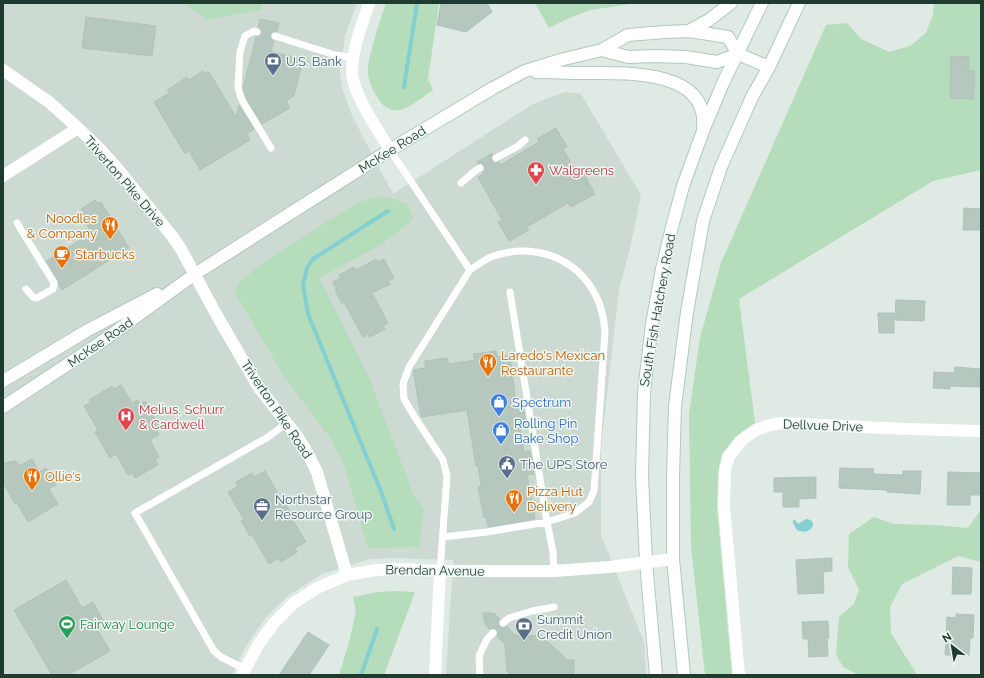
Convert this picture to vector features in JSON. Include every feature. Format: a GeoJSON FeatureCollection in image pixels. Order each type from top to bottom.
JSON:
{"type":"FeatureCollection","features":[{"type":"Feature","properties":{"kind":"main road"},"geometry":{"type":"LineString","coordinates":[[369,3],[358,36],[352,73],[357,91],[366,112],[390,150]]}},
{"type":"Feature","properties":{"kind":"main road"},"geometry":{"type":"LineString","coordinates":[[689,31],[709,20],[731,3]]}},
{"type":"Feature","properties":{"kind":"main road","name":"South Fish Hatchery Road"},"geometry":{"type":"LineString","coordinates":[[656,675],[646,562],[642,476],[644,392],[652,324],[662,269],[672,227],[683,186],[702,130],[762,3]]}},
{"type":"Feature","properties":{"kind":"main road"},"geometry":{"type":"LineString","coordinates":[[684,675],[673,559],[673,478],[675,406],[687,312],[703,221],[721,166],[752,97],[769,67],[799,3]]}},
{"type":"Feature","properties":{"kind":"main road","name":"McKee Road"},"geometry":{"type":"LineString","coordinates":[[3,407],[97,345],[195,274],[390,150],[493,88],[525,72],[564,59],[602,50],[628,35],[689,31],[728,37],[738,54],[717,62],[686,57],[628,57],[602,50]]}},
{"type":"Feature","properties":{"kind":"main road"},"geometry":{"type":"LineString","coordinates":[[738,54],[769,67]]}},
{"type":"Feature","properties":{"kind":"main road","name":"Triverton Pike Drive"},"geometry":{"type":"LineString","coordinates":[[3,70],[48,102],[99,148],[172,236],[195,274]]}},
{"type":"Feature","properties":{"kind":"main road"},"geometry":{"type":"LineString","coordinates":[[525,72],[610,72],[646,75],[666,79],[681,86],[697,100],[704,119],[702,130]]}},
{"type":"Feature","properties":{"kind":"main road"},"geometry":{"type":"LineString","coordinates":[[3,176],[78,128]]}},
{"type":"Feature","properties":{"kind":"main road","name":"McKee Road"},"geometry":{"type":"LineString","coordinates":[[3,381],[88,330],[195,274]]}},
{"type":"Feature","properties":{"kind":"main road","name":"Triverton Pike Road"},"geometry":{"type":"LineString","coordinates":[[195,274],[216,314],[259,388],[297,436],[308,454],[317,472],[347,575]]}},
{"type":"Feature","properties":{"kind":"main road","name":"Dellvue Drive"},"geometry":{"type":"LineString","coordinates":[[739,675],[724,506],[725,469],[729,456],[743,439],[756,430],[782,423],[905,429],[981,430]]}},
{"type":"Feature","properties":{"kind":"main road","name":"Brendan Avenue"},"geometry":{"type":"LineString","coordinates":[[244,672],[258,645],[274,623],[294,603],[318,588],[347,575],[376,570],[400,569],[440,571],[554,571],[609,567],[673,559]]}},
{"type":"Feature","properties":{"kind":"main road"},"geometry":{"type":"LineString","coordinates":[[435,675],[440,571]]}},
{"type":"Feature","properties":{"kind":"lane"},"geometry":{"type":"LineString","coordinates":[[257,32],[254,31],[245,36],[240,52],[238,87],[243,102],[271,148]]}},
{"type":"Feature","properties":{"kind":"lane"},"geometry":{"type":"LineString","coordinates":[[275,36],[336,55],[354,58]]}},
{"type":"Feature","properties":{"kind":"lane"},"geometry":{"type":"LineString","coordinates":[[496,158],[518,146],[525,140]]}},
{"type":"Feature","properties":{"kind":"lane"},"geometry":{"type":"LineString","coordinates":[[390,150],[470,270]]}},
{"type":"Feature","properties":{"kind":"lane"},"geometry":{"type":"LineString","coordinates":[[461,183],[480,168]]}},
{"type":"Feature","properties":{"kind":"lane"},"geometry":{"type":"LineString","coordinates":[[17,223],[54,283],[53,289],[37,298],[32,297],[26,289]]}},
{"type":"Feature","properties":{"kind":"lane"},"geometry":{"type":"LineString","coordinates":[[440,571],[447,476],[443,460],[404,399],[403,384],[409,367],[470,270],[490,257],[516,251],[542,252],[563,260],[588,282],[597,297],[603,315],[605,332],[594,491],[589,502],[575,513],[547,522],[443,538]]}},
{"type":"Feature","properties":{"kind":"lane"},"geometry":{"type":"LineString","coordinates":[[510,292],[553,552],[554,571]]}},
{"type":"Feature","properties":{"kind":"lane"},"geometry":{"type":"LineString","coordinates":[[244,672],[214,651],[135,513],[268,437],[287,423]]}},
{"type":"Feature","properties":{"kind":"lane"},"geometry":{"type":"LineString","coordinates":[[503,623],[509,618],[532,611],[554,607]]}},
{"type":"Feature","properties":{"kind":"lane"},"geometry":{"type":"LineString","coordinates":[[480,675],[479,656],[493,633]]}},
{"type":"Feature","properties":{"kind":"shaded area"},"geometry":{"type":"Polygon","coordinates":[[[3,3],[357,3],[345,35],[340,72],[342,88],[351,113],[393,194],[533,104],[565,92],[581,94],[641,195],[630,248],[619,290],[601,448],[601,535],[644,642],[646,675],[446,675],[454,560],[398,558],[370,559],[322,574],[289,595],[266,617],[245,648],[232,675],[3,675],[3,3]]]}},
{"type":"Feature","properties":{"kind":"green space"},"geometry":{"type":"Polygon","coordinates":[[[183,3],[263,3],[261,10],[207,19],[183,3]]]}},
{"type":"Feature","properties":{"kind":"green space"},"geometry":{"type":"Polygon","coordinates":[[[386,3],[439,3],[428,79],[433,90],[412,105],[397,110],[390,109],[377,97],[370,84],[368,76],[368,65],[386,3]]]}},
{"type":"Feature","properties":{"kind":"green space"},"geometry":{"type":"Polygon","coordinates":[[[535,3],[636,3],[591,10],[569,18],[549,28],[535,3]]]}},
{"type":"Feature","properties":{"kind":"green space"},"geometry":{"type":"Polygon","coordinates":[[[934,3],[981,3],[981,170],[933,181],[739,299],[755,423],[735,437],[722,454],[718,473],[717,508],[732,675],[705,675],[691,546],[689,414],[700,338],[721,263],[826,25],[847,23],[861,39],[889,52],[910,46],[926,33],[933,15],[934,3]]]}},
{"type":"Feature","properties":{"kind":"green space"},"geometry":{"type":"Polygon","coordinates":[[[380,196],[407,204],[414,218],[379,246],[319,278],[370,380],[414,496],[424,509],[419,547],[368,548],[346,471],[339,454],[330,438],[284,376],[235,293],[240,281],[273,256],[357,203],[380,196]]]}},
{"type":"Feature","properties":{"kind":"green space"},"geometry":{"type":"Polygon","coordinates":[[[981,510],[981,562],[958,556],[902,584],[890,607],[891,633],[917,675],[859,675],[843,667],[836,654],[839,617],[854,604],[859,590],[848,567],[849,534],[874,517],[894,524],[968,528],[981,510]]]}},
{"type":"Feature","properties":{"kind":"green space"},"geometry":{"type":"Polygon","coordinates":[[[377,592],[415,592],[384,675],[339,675],[356,612],[353,597],[377,592]]]}},
{"type":"Feature","properties":{"kind":"water"},"geometry":{"type":"Polygon","coordinates":[[[806,519],[812,522],[812,528],[802,532],[797,530],[793,520],[795,520],[798,524],[806,519]]]}},
{"type":"Feature","properties":{"kind":"building"},"geometry":{"type":"Polygon","coordinates":[[[441,3],[487,3],[492,12],[466,32],[437,25],[441,3]]]}},
{"type":"Feature","properties":{"kind":"building"},"geometry":{"type":"Polygon","coordinates":[[[86,17],[156,26],[152,56],[82,48],[86,17]]]}},
{"type":"Feature","properties":{"kind":"building","name":"U.S. Bank"},"geometry":{"type":"Polygon","coordinates":[[[260,19],[279,23],[277,31],[272,32],[270,35],[271,39],[274,41],[271,51],[303,60],[294,96],[286,101],[290,108],[262,124],[247,100],[243,88],[256,37],[260,36],[262,33],[261,29],[258,27],[260,19]]]}},
{"type":"Feature","properties":{"kind":"building"},"geometry":{"type":"Polygon","coordinates":[[[951,56],[969,57],[968,71],[975,71],[973,99],[950,98],[951,56]]]}},
{"type":"Feature","properties":{"kind":"building"},"geometry":{"type":"Polygon","coordinates":[[[203,71],[205,74],[209,72],[236,117],[239,105],[254,129],[247,134],[250,140],[200,170],[189,151],[185,154],[154,102],[169,93],[167,90],[187,77],[189,80],[203,71]]]}},
{"type":"Feature","properties":{"kind":"building","name":"Walgreens"},"geometry":{"type":"Polygon","coordinates":[[[556,128],[567,147],[563,149],[577,173],[582,170],[595,194],[571,207],[568,203],[527,227],[529,230],[509,241],[498,222],[502,220],[478,177],[483,174],[485,170],[484,166],[482,163],[478,164],[477,162],[493,153],[491,157],[492,161],[495,163],[499,162],[500,165],[539,142],[537,139],[556,128]]]}},
{"type":"Feature","properties":{"kind":"building"},"geometry":{"type":"Polygon","coordinates":[[[95,200],[97,203],[101,202],[129,248],[62,290],[58,280],[46,261],[92,233],[80,215],[84,213],[81,209],[95,200]]]}},
{"type":"Feature","properties":{"kind":"building"},"geometry":{"type":"Polygon","coordinates":[[[964,208],[981,209],[981,230],[963,230],[964,208]]]}},
{"type":"Feature","properties":{"kind":"building"},"geometry":{"type":"Polygon","coordinates":[[[376,259],[377,262],[384,259],[394,278],[388,281],[390,284],[372,293],[388,323],[383,326],[385,329],[370,337],[368,334],[363,337],[344,302],[342,304],[333,282],[341,278],[339,275],[354,267],[356,270],[376,259]]]}},
{"type":"Feature","properties":{"kind":"building"},"geometry":{"type":"Polygon","coordinates":[[[896,300],[925,301],[924,321],[895,320],[896,300]]]}},
{"type":"Feature","properties":{"kind":"building"},"geometry":{"type":"Polygon","coordinates":[[[878,313],[894,313],[894,333],[879,333],[878,313]]]}},
{"type":"Feature","properties":{"kind":"building"},"geometry":{"type":"Polygon","coordinates":[[[496,351],[497,357],[510,355],[516,403],[523,403],[526,425],[520,426],[524,452],[530,451],[534,474],[527,475],[535,519],[488,527],[486,517],[484,518],[478,487],[481,486],[478,466],[476,466],[467,410],[421,417],[413,370],[425,368],[425,361],[447,358],[449,364],[475,360],[473,354],[496,351]]]}},
{"type":"Feature","properties":{"kind":"building"},"geometry":{"type":"Polygon","coordinates":[[[955,367],[981,369],[980,387],[950,386],[950,389],[933,388],[934,372],[954,373],[955,367]]]}},
{"type":"Feature","properties":{"kind":"building","name":"Melius, Schurr & Cardwell"},"geometry":{"type":"Polygon","coordinates":[[[121,385],[132,403],[137,400],[140,404],[145,401],[161,428],[157,431],[159,434],[150,440],[159,457],[155,459],[158,465],[135,478],[132,473],[128,475],[116,454],[110,458],[95,432],[98,430],[84,406],[91,402],[89,400],[112,386],[114,389],[121,385]]]}},
{"type":"Feature","properties":{"kind":"building","name":"Ollie's"},"geometry":{"type":"Polygon","coordinates":[[[32,459],[39,472],[46,468],[56,485],[49,489],[58,504],[28,522],[17,503],[15,504],[3,482],[3,464],[16,461],[19,466],[32,459]]]}},
{"type":"Feature","properties":{"kind":"building"},"geometry":{"type":"Polygon","coordinates":[[[840,468],[874,469],[873,474],[903,475],[903,471],[921,471],[920,494],[887,492],[887,490],[839,488],[840,468]]]}},
{"type":"Feature","properties":{"kind":"building"},"geometry":{"type":"Polygon","coordinates":[[[265,471],[291,513],[289,514],[306,542],[295,548],[297,552],[281,562],[278,558],[269,564],[252,535],[250,536],[241,521],[244,520],[228,492],[238,486],[236,482],[252,473],[254,477],[265,471]]]}},
{"type":"Feature","properties":{"kind":"building"},"geometry":{"type":"Polygon","coordinates":[[[948,472],[981,473],[981,495],[970,495],[970,505],[947,505],[948,472]]]}},
{"type":"Feature","properties":{"kind":"building"},"geometry":{"type":"Polygon","coordinates":[[[816,477],[816,498],[799,499],[799,507],[783,507],[783,492],[774,492],[774,478],[816,477]]]}},
{"type":"Feature","properties":{"kind":"building"},"geometry":{"type":"Polygon","coordinates":[[[832,558],[832,571],[823,572],[824,593],[798,594],[796,560],[832,558]]]}},
{"type":"Feature","properties":{"kind":"building"},"geometry":{"type":"Polygon","coordinates":[[[953,567],[972,568],[971,594],[952,594],[953,567]]]}},
{"type":"Feature","properties":{"kind":"building","name":"Fairway Lounge"},"geometry":{"type":"Polygon","coordinates":[[[66,580],[82,608],[93,602],[104,622],[96,627],[110,651],[68,675],[52,675],[14,610],[66,580]]]}},
{"type":"Feature","properties":{"kind":"building","name":"Summit Credit Union"},"geometry":{"type":"Polygon","coordinates":[[[483,613],[494,613],[500,619],[498,623],[499,626],[503,628],[507,626],[515,635],[542,636],[567,660],[574,660],[574,675],[511,675],[507,671],[505,645],[497,636],[498,632],[496,629],[489,629],[485,625],[483,613]]]}},
{"type":"Feature","properties":{"kind":"building"},"geometry":{"type":"Polygon","coordinates":[[[956,614],[974,615],[973,638],[970,638],[969,656],[945,655],[947,617],[956,618],[956,614]]]}},
{"type":"Feature","properties":{"kind":"building"},"geometry":{"type":"Polygon","coordinates":[[[828,621],[828,656],[809,657],[808,639],[803,639],[802,622],[828,621]]]}},
{"type":"Feature","properties":{"kind":"building"},"geometry":{"type":"Polygon","coordinates":[[[308,632],[329,645],[309,675],[279,675],[308,632]]]}},
{"type":"Feature","properties":{"kind":"waterway"},"geometry":{"type":"LineString","coordinates":[[404,87],[417,3]]}},
{"type":"Feature","properties":{"kind":"waterway"},"geometry":{"type":"LineString","coordinates":[[388,211],[313,259],[307,268],[303,285],[308,314],[382,494],[394,529]]}},
{"type":"Feature","properties":{"kind":"waterway"},"geometry":{"type":"LineString","coordinates":[[361,675],[377,629]]}},
{"type":"Feature","properties":{"kind":"place","name":"U.S. Bank"},"geometry":{"type":"Point","coordinates":[273,76]}},
{"type":"Feature","properties":{"kind":"place","name":"Walgreens"},"geometry":{"type":"Point","coordinates":[536,185]}},
{"type":"Feature","properties":{"kind":"place","name":"Noodles & Company"},"geometry":{"type":"Point","coordinates":[110,240]}},
{"type":"Feature","properties":{"kind":"place","name":"Starbucks"},"geometry":{"type":"Point","coordinates":[62,269]}},
{"type":"Feature","properties":{"kind":"place","name":"Laredo's Mexican Restaurante"},"geometry":{"type":"Point","coordinates":[488,377]}},
{"type":"Feature","properties":{"kind":"place","name":"Spectrum"},"geometry":{"type":"Point","coordinates":[499,417]}},
{"type":"Feature","properties":{"kind":"place","name":"Melius, Schurr & Cardwell"},"geometry":{"type":"Point","coordinates":[126,431]}},
{"type":"Feature","properties":{"kind":"place","name":"Rolling Pin Bake Shop"},"geometry":{"type":"Point","coordinates":[501,445]}},
{"type":"Feature","properties":{"kind":"place","name":"The UPS Store"},"geometry":{"type":"Point","coordinates":[507,479]}},
{"type":"Feature","properties":{"kind":"place","name":"Ollie's"},"geometry":{"type":"Point","coordinates":[32,491]}},
{"type":"Feature","properties":{"kind":"place","name":"Pizza Hut Delivery"},"geometry":{"type":"Point","coordinates":[514,513]}},
{"type":"Feature","properties":{"kind":"place","name":"Northstar Resource Group"},"geometry":{"type":"Point","coordinates":[262,521]}},
{"type":"Feature","properties":{"kind":"place","name":"Fairway Lounge"},"geometry":{"type":"Point","coordinates":[67,639]}},
{"type":"Feature","properties":{"kind":"place","name":"Summit Credit Union"},"geometry":{"type":"Point","coordinates":[524,641]}}]}
